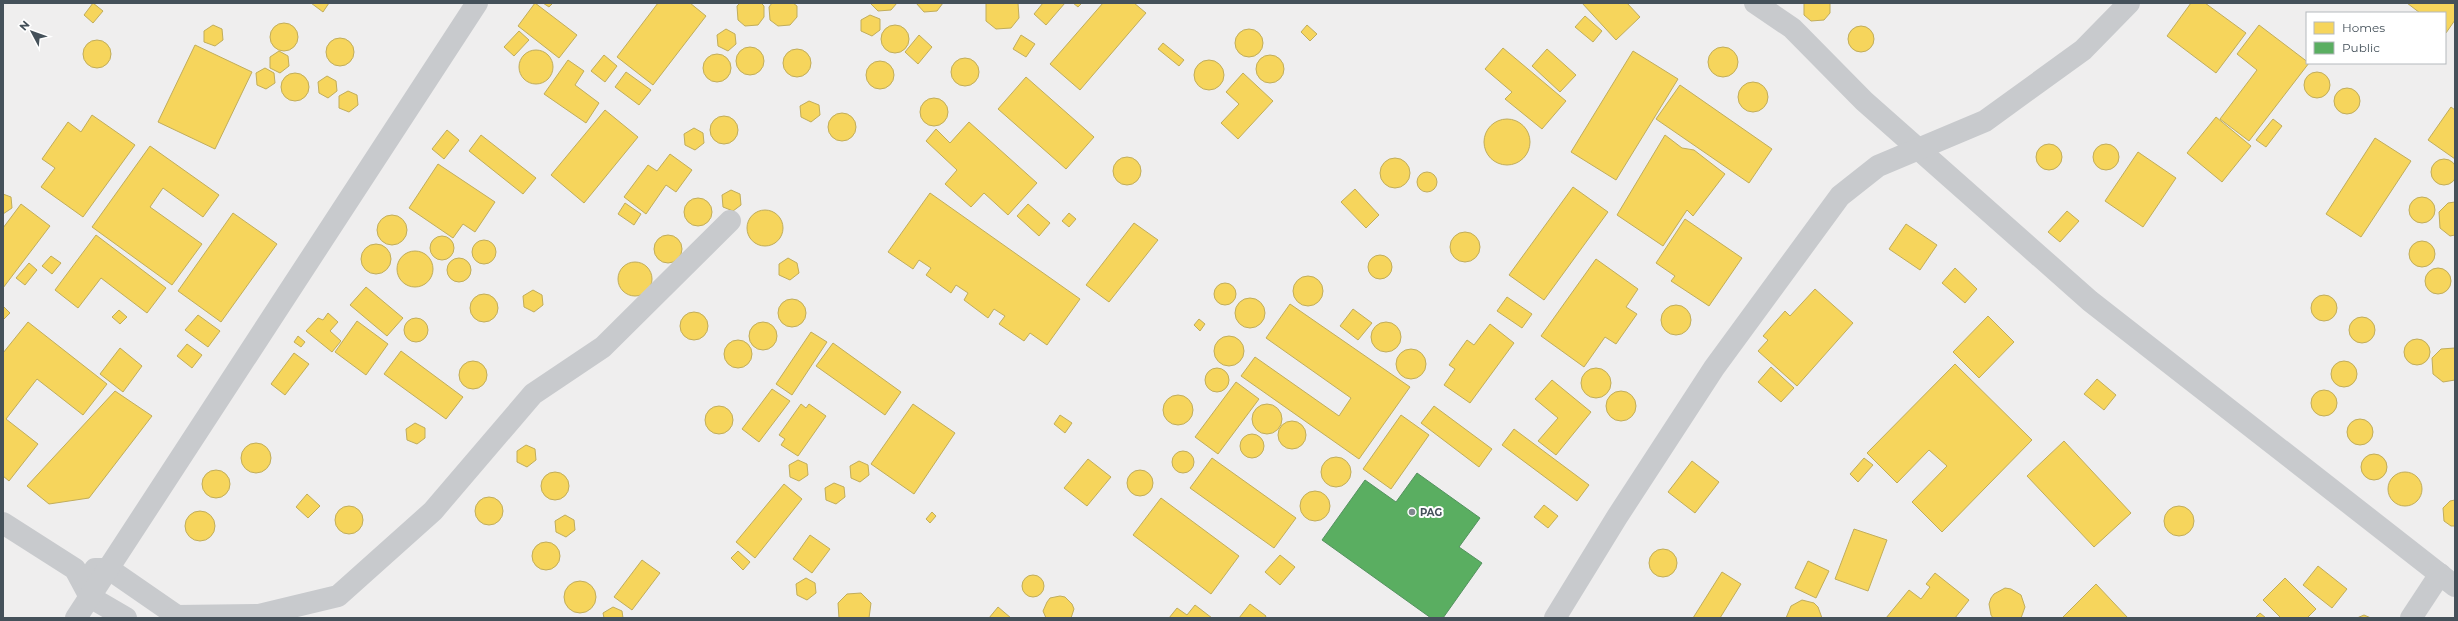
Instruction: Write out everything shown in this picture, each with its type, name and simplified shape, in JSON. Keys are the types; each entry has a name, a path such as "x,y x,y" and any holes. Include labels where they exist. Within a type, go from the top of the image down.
{"street":[{"path":"76,618 477,3"},
{"path":"1755,3 1792,28 1864,101 1918,147 2090,301 2448,580 2411,618"},
{"path":"1554,618 1714,368 1840,196 1878,166 1918,147 1985,121 2083,50 2129,3"},
{"path":"75,569 109,569 178,617 259,615 338,596 433,511 533,394 603,347 730,221"},
{"path":"3,523 75,569 90,597 126,618"}],"building: Homes":[{"path":"93,3 103,11 93,23 84,15"},
{"path":"311,3 329,3 323,12"},
{"path":"535,3 577,35 559,58 518,26"},
{"path":"543,3 553,3 549,7"},
{"path":"658,3 690,3 706,16 653,85 617,57"},
{"path":"740,3 761,3 764,6 764,17 758,25 745,26 738,20 737,6"},
{"path":"772,3 793,3 797,6 797,17 790,25 778,26 770,20 769,7"},
{"path":"870,3 897,3 891,10 878,11"},
{"path":"916,3 943,3 937,11 924,12"},
{"path":"986,3 1018,3 1019,18 1011,28 996,29 986,21"},
{"path":"1043,3 1065,3 1046,25 1034,14"},
{"path":"1073,3 1082,3 1078,7"},
{"path":"1103,3 1134,3 1146,13 1080,90 1050,64"},
{"path":"1582,3 1627,3 1640,17 1616,40"},
{"path":"1804,3 1830,3 1830,13 1824,20 1811,21 1804,15"},
{"path":"2191,3 2205,3 2246,33 2216,73 2167,36"},
{"path":"2407,3 2455,3 2455,20 2446,33 2446,12 2419,12"},
{"path":"870,15 880,19 880,30 872,36 861,31 861,20"},
{"path":"1585,16 1602,31 1593,42 1575,27"},
{"path":"284,23 294,27 298,37 294,47 284,51 274,47 270,37 274,27"},
{"path":"213,25 222,29 223,40 215,46 204,42 204,31"},
{"path":"895,25 905,29 909,39 905,49 895,53 885,49 881,39 885,29"},
{"path":"1307,25 1317,34 1310,41 1301,32"},
{"path":"2259,25 2306,61 2306,64 2308,64 2249,141 2220,119 2257,70 2237,54"},
{"path":"1861,26 1870,30 1874,39 1870,48 1861,52 1852,48 1848,39 1852,30"},
{"path":"726,29 735,34 736,44 728,51 718,46 717,35"},
{"path":"1249,29 1259,33 1263,43 1259,53 1249,57 1239,53 1235,43 1239,33"},
{"path":"519,31 529,40 514,56 504,47"},
{"path":"919,35 932,47 918,64 905,52"},
{"path":"1021,35 1035,44 1026,57 1013,49"},
{"path":"340,38 350,42 354,52 350,62 340,66 330,62 326,52 330,42"},
{"path":"97,40 107,44 111,54 107,64 97,68 87,64 83,54 87,44"},
{"path":"1163,43 1184,60 1179,66 1158,49"},
{"path":"195,45 252,72 215,149 158,122"},
{"path":"750,47 760,51 764,61 760,71 750,75 740,71 736,61 740,51"},
{"path":"1723,47 1729,48 1737,56 1737,68 1729,76 1723,77 1717,76 1709,68 1708,62 1709,56 1717,48"},
{"path":"1503,48 1566,101 1542,129 1505,99 1512,92 1485,69"},
{"path":"797,49 807,53 811,63 807,73 797,77 787,73 783,63 787,53"},
{"path":"1547,49 1576,75 1560,92 1532,66"},
{"path":"536,50 548,55 553,67 548,79 536,84 524,79 519,67 524,55"},
{"path":"279,51 288,56 289,66 280,73 270,68 270,57"},
{"path":"1633,51 1678,79 1616,180 1571,152"},
{"path":"717,54 727,58 731,68 727,78 717,82 707,78 703,68 707,58"},
{"path":"604,55 617,66 605,82 591,71"},
{"path":"1270,55 1280,59 1284,69 1280,79 1270,83 1260,79 1256,69 1260,59"},
{"path":"965,58 975,62 979,72 975,82 965,86 955,82 951,72 955,62"},
{"path":"568,60 584,71 575,85 599,103 586,123 544,94"},
{"path":"1209,60 1220,64 1224,75 1220,86 1209,90 1198,86 1194,75 1198,64"},
{"path":"880,61 890,65 894,75 890,85 880,89 870,85 866,75 870,65"},
{"path":"265,68 274,73 275,83 266,89 257,85 256,73"},
{"path":"626,72 651,90 639,105 615,87"},
{"path":"2317,72 2326,76 2330,85 2326,94 2317,98 2308,94 2304,85 2308,76"},
{"path":"295,73 305,77 309,87 305,97 295,101 285,97 281,87 285,77"},
{"path":"1243,73 1273,101 1238,139 1221,123 1239,104 1226,92"},
{"path":"327,76 336,81 337,91 328,98 319,93 318,82"},
{"path":"1026,77 1094,137 1066,169 998,109"},
{"path":"1753,82 1759,83 1767,91 1767,103 1759,111 1753,112 1747,111 1739,103 1738,97 1739,91 1747,83"},
{"path":"1680,85 1772,149 1749,183 1656,119"},
{"path":"2347,88 2356,92 2360,101 2356,110 2347,114 2338,110 2334,101 2338,92"},
{"path":"348,91 357,95 358,105 349,112 339,108 339,96"},
{"path":"934,98 944,102 948,112 944,122 934,126 924,122 920,112 924,102"},
{"path":"809,101 819,105 820,115 811,122 801,117 800,106"},
{"path":"2451,107 2455,110 2455,159 2428,140"},
{"path":"605,110 638,137 584,203 551,175"},
{"path":"842,113 852,117 856,127 852,137 842,141 832,137 828,127 832,117"},
{"path":"92,115 135,145 83,217 41,187 55,168 42,159 68,122 81,132"},
{"path":"724,116 734,120 738,130 734,140 724,144 714,140 710,130 714,120"},
{"path":"2216,117 2251,146 2222,182 2187,153"},
{"path":"1512,119 1524,125 1529,133 1529,151 1524,159 1516,164 1502,165 1490,159 1485,151 1484,137 1490,125 1498,120"},
{"path":"2273,119 2282,126 2266,147 2256,140"},
{"path":"969,122 1037,183 1008,215 984,193 971,207 945,184 957,170 926,141 936,129 950,143"},
{"path":"694,128 703,133 704,143 695,150 685,145 684,134"},
{"path":"447,130 459,140 444,159 432,149"},
{"path":"481,135 536,178 523,194 469,151"},
{"path":"1665,135 1682,148 1694,150 1725,174 1693,216 1687,210 1663,246 1617,215"},
{"path":"2375,138 2411,161 2361,237 2326,214"},
{"path":"2049,144 2058,148 2062,157 2058,166 2049,170 2040,166 2036,157 2040,148"},
{"path":"2106,144 2115,148 2119,157 2115,166 2106,170 2097,166 2093,157 2097,148"},
{"path":"150,146 219,195 203,217 163,188 150,207 202,244 172,285 92,227"},
{"path":"2138,152 2176,178 2143,227 2105,201"},
{"path":"670,154 692,170 676,192 666,185 646,214 624,197 648,165 657,171"},
{"path":"1127,157 1137,161 1141,171 1137,181 1127,185 1117,181 1113,171 1117,161"},
{"path":"1395,158 1401,159 1409,167 1409,179 1401,187 1395,188 1389,187 1381,179 1380,173 1381,167 1389,159"},
{"path":"2444,159 2453,163 2457,172 2453,181 2444,185 2435,181 2431,172 2435,163"},
{"path":"438,164 495,202 475,232 463,224 453,238 409,208"},
{"path":"1427,172 1434,175 1437,182 1434,189 1427,192 1420,189 1417,182 1420,175"},
{"path":"1573,187 1608,212 1544,300 1509,275"},
{"path":"1355,189 1379,215 1366,228 1341,202"},
{"path":"731,190 740,194 741,205 733,211 723,207 722,195"},
{"path":"930,193 1080,299 1047,345 1030,333 1024,341 999,324 1005,316 994,309 988,318 964,300 968,293 956,285 951,293 926,275 931,268 919,260 913,269 888,252"},
{"path":"3,194 11,197 12,208 3,214"},
{"path":"2422,197 2432,200 2435,210 2432,220 2422,223 2412,220 2409,210 2412,200"},
{"path":"698,198 708,202 712,212 708,222 698,226 688,222 684,212 688,202"},
{"path":"2455,202 2455,235 2450,236 2440,228 2439,212 2448,203"},
{"path":"625,203 641,214 634,225 618,214"},
{"path":"21,204 50,226 3,288 3,228"},
{"path":"1028,204 1050,223 1039,236 1017,216"},
{"path":"765,210 778,215 783,228 778,241 765,246 752,241 747,228 752,215"},
{"path":"2067,211 2079,221 2060,242 2048,232"},
{"path":"233,213 277,244 221,322 178,291"},
{"path":"1069,213 1076,219 1069,227 1062,221"},
{"path":"392,215 398,216 406,224 406,236 398,244 392,245 386,244 378,236 377,230 378,224 386,216"},
{"path":"1685,219 1742,258 1709,306 1671,281 1675,276 1656,263"},
{"path":"1134,223 1158,240 1109,302 1086,285"},
{"path":"1906,224 1937,245 1920,270 1889,249"},
{"path":"1465,232 1471,233 1479,241 1479,253 1471,261 1465,262 1459,261 1451,253 1450,247 1451,241 1459,233"},
{"path":"96,235 166,288 147,313 101,278 78,308 55,290"},
{"path":"668,235 678,239 682,249 678,259 668,263 658,259 654,249 658,239"},
{"path":"442,236 450,240 454,248 450,256 442,260 434,256 430,248 434,240"},
{"path":"484,240 492,244 496,252 492,260 484,264 476,260 472,252 476,244"},
{"path":"2422,241 2431,245 2435,254 2431,263 2422,267 2413,263 2409,254 2413,245"},
{"path":"376,244 382,245 390,253 390,265 382,273 376,274 370,273 362,265 361,259 362,253 370,245"},
{"path":"419,251 428,256 432,262 432,276 428,282 419,287 411,287 402,282 398,276 397,265 402,256 408,252"},
{"path":"1380,255 1388,259 1392,267 1388,275 1380,279 1372,275 1368,267 1372,259"},
{"path":"51,256 61,263 52,274 42,266"},
{"path":"459,258 467,262 471,270 467,278 459,282 451,278 447,270 451,262"},
{"path":"788,258 797,263 799,273 790,280 779,275 779,264"},
{"path":"1596,259 1638,289 1626,307 1637,314 1616,344 1605,337 1584,367 1541,336"},
{"path":"632,262 638,262 642,263 649,269 652,279 651,286 645,293 638,296 632,296 628,295 621,289 618,282 618,276 619,272 625,265"},
{"path":"29,263 37,270 25,285 16,278"},
{"path":"1955,268 1977,289 1965,303 1942,283"},
{"path":"2438,268 2447,272 2451,281 2447,290 2438,294 2429,290 2425,281 2429,272"},
{"path":"1308,276 1314,277 1322,285 1322,297 1314,305 1308,306 1302,305 1294,297 1293,291 1294,285 1302,277"},
{"path":"1225,283 1233,286 1236,294 1233,302 1225,305 1217,302 1214,294 1217,286"},
{"path":"366,287 403,318 387,336 350,305"},
{"path":"1815,289 1853,323 1797,386 1758,351 1768,340 1763,336 1785,311 1790,316"},
{"path":"533,290 542,295 543,305 534,312 524,307 523,296"},
{"path":"484,294 494,298 498,308 494,318 484,322 474,318 470,308 474,298"},
{"path":"2324,295 2333,299 2337,308 2333,317 2324,321 2315,317 2311,308 2315,299"},
{"path":"1507,297 1532,314 1522,328 1497,311"},
{"path":"1250,298 1261,302 1265,313 1261,324 1250,328 1239,324 1235,313 1239,302"},
{"path":"792,299 802,303 806,313 802,323 792,327 782,323 778,313 782,303"},
{"path":"1290,304 1410,387 1359,459 1241,376 1255,357 1339,416 1351,398 1266,338"},
{"path":"1676,305 1682,306 1690,314 1690,326 1682,334 1676,335 1670,334 1662,326 1661,320 1662,314 1670,306"},
{"path":"3,306 10,313 3,320"},
{"path":"1353,309 1372,323 1358,340 1340,326"},
{"path":"119,310 127,317 120,324 112,317"},
{"path":"694,312 704,316 708,326 704,336 694,340 684,336 680,326 684,316"},
{"path":"328,313 338,322 330,331 341,341 332,352 306,331 318,318 323,320"},
{"path":"198,315 220,331 208,347 185,330"},
{"path":"1988,316 2014,342 1979,378 1953,352"},
{"path":"2362,317 2372,320 2375,330 2372,340 2362,343 2352,340 2349,330 2352,320"},
{"path":"416,318 424,322 428,330 424,338 416,342 408,338 404,330 408,322"},
{"path":"1199,319 1205,324 1200,331 1194,325"},
{"path":"357,321 388,344 366,375 335,352"},
{"path":"28,322 107,384 83,415 37,379 6,419 38,444 9,481 3,476 3,353"},
{"path":"763,322 773,326 777,336 773,346 763,350 753,346 749,336 753,326"},
{"path":"1386,322 1392,323 1400,331 1400,343 1392,351 1386,352 1380,351 1372,343 1371,337 1372,331 1380,323"},
{"path":"1490,324 1514,343 1470,403 1444,385 1455,369 1449,365 1467,340 1474,345"},
{"path":"811,332 827,342 792,395 776,384"},
{"path":"298,336 305,342 301,347 294,342"},
{"path":"1229,336 1235,337 1243,345 1243,357 1235,365 1229,366 1223,365 1215,357 1214,351 1215,345 1223,337"},
{"path":"2417,339 2426,343 2430,352 2426,361 2417,365 2408,361 2404,352 2408,343"},
{"path":"738,340 748,344 752,354 748,364 738,368 728,364 724,354 728,344"},
{"path":"833,343 901,392 885,415 816,366"},
{"path":"187,344 202,355 192,368 177,356"},
{"path":"120,348 142,366 123,392 100,374"},
{"path":"2455,348 2455,380 2443,382 2433,374 2432,358 2441,349"},
{"path":"1411,349 1417,350 1425,358 1425,370 1417,378 1411,379 1405,378 1397,370 1396,364 1397,358 1405,350"},
{"path":"401,351 463,397 446,419 384,374"},
{"path":"294,353 309,364 285,395 271,384"},
{"path":"473,361 483,365 487,375 483,385 473,389 463,385 459,375 463,365"},
{"path":"2344,361 2354,364 2357,374 2354,384 2344,387 2334,384 2331,374 2334,364"},
{"path":"1955,364 2032,440 1942,532 1912,502 1947,466 1929,450 1897,483 1867,453"},
{"path":"1771,367 1794,388 1781,402 1758,382"},
{"path":"1217,368 1226,371 1229,380 1226,389 1217,392 1208,389 1205,380 1208,371"},
{"path":"1596,368 1602,369 1610,377 1610,389 1602,397 1596,398 1590,397 1582,389 1581,383 1582,377 1590,369"},
{"path":"2097,379 2116,395 2104,410 2084,394"},
{"path":"1552,380 1591,412 1556,455 1538,441 1558,418 1535,399"},
{"path":"1236,382 1259,399 1218,454 1195,437"},
{"path":"772,389 790,401 759,442 742,429"},
{"path":"2324,390 2333,394 2337,403 2333,412 2324,416 2315,412 2311,403 2315,394"},
{"path":"115,391 152,416 89,498 49,504 27,486"},
{"path":"1621,391 1627,392 1635,400 1635,412 1627,420 1621,421 1615,420 1607,412 1606,406 1607,400 1615,392"},
{"path":"1178,395 1184,396 1192,404 1192,416 1184,424 1178,425 1172,424 1164,416 1163,410 1164,404 1172,396"},
{"path":"801,404 806,408 809,404 826,416 798,456 781,445 785,439 779,435"},
{"path":"913,404 955,433 914,494 871,464"},
{"path":"1267,404 1273,405 1281,413 1281,425 1273,433 1267,434 1261,433 1253,425 1252,419 1253,413 1261,405"},
{"path":"719,406 729,410 733,420 729,430 719,434 709,430 705,420 709,410"},
{"path":"1434,406 1492,449 1479,467 1421,423"},
{"path":"1060,415 1072,423 1065,433 1054,424"},
{"path":"1401,415 1429,435 1391,489 1363,469"},
{"path":"2360,419 2369,423 2373,432 2369,441 2360,445 2351,441 2347,432 2351,423"},
{"path":"1292,421 1302,425 1306,435 1302,445 1292,449 1282,445 1278,435 1282,425"},
{"path":"415,423 425,428 425,438 417,444 407,440 406,429"},
{"path":"1514,429 1589,485 1577,501 1502,445"},
{"path":"1252,434 1260,438 1264,446 1260,454 1252,458 1244,454 1240,446 1244,438"},
{"path":"2064,441 2131,513 2094,547 2027,476"},
{"path":"256,443 262,444 270,452 270,464 262,472 256,473 250,472 242,464 241,458 242,452 250,444"},
{"path":"526,445 535,449 536,460 527,467 517,462 517,451"},
{"path":"1183,451 1191,454 1194,462 1191,470 1183,473 1175,470 1172,462 1175,454"},
{"path":"2374,454 2383,458 2387,467 2383,476 2374,480 2365,476 2361,467 2365,458"},
{"path":"1336,457 1342,458 1350,466 1350,478 1342,486 1336,487 1330,486 1322,478 1321,472 1322,466 1330,458"},
{"path":"1212,458 1296,518 1274,548 1190,488"},
{"path":"1864,458 1873,465 1858,482 1850,474"},
{"path":"1088,459 1111,477 1087,506 1064,488"},
{"path":"798,460 807,464 808,475 799,481 790,477 789,465"},
{"path":"859,461 868,465 869,475 860,482 851,478 850,466"},
{"path":"1692,461 1719,482 1695,513 1668,492"},
{"path":"216,470 226,474 230,484 226,494 216,498 206,494 202,484 206,474"},
{"path":"1140,470 1149,474 1153,483 1149,492 1140,496 1131,492 1127,483 1131,474"},
{"path":"555,472 565,476 569,486 565,496 555,500 545,496 541,486 545,476"},
{"path":"2402,472 2408,472 2412,473 2419,479 2422,489 2421,496 2415,503 2408,506 2402,506 2398,505 2391,499 2388,492 2388,486 2389,482 2395,475"},
{"path":"834,483 844,487 845,497 836,504 826,500 825,488"},
{"path":"784,484 802,499 755,558 736,542"},
{"path":"1315,491 1321,492 1329,500 1329,512 1321,520 1315,521 1309,520 1301,512 1300,506 1301,500 1309,492"},
{"path":"307,494 320,506 308,518 296,507"},
{"path":"489,497 499,501 503,511 499,521 489,525 479,521 475,511 479,501"},
{"path":"1161,498 1239,556 1211,594 1133,535"},
{"path":"2455,500 2455,526 2451,526 2444,521 2443,508 2450,501"},
{"path":"1544,505 1558,516 1548,528 1534,517"},
{"path":"349,506 359,510 363,520 359,530 349,534 339,530 335,520 339,510"},
{"path":"2179,506 2190,510 2194,521 2190,532 2179,536 2168,532 2164,521 2168,510"},
{"path":"200,511 206,512 214,520 214,532 206,540 200,541 194,540 186,532 185,526 186,520 194,512"},
{"path":"932,512 936,516 930,523 926,519"},
{"path":"565,515 574,520 575,530 566,537 556,532 555,521"},
{"path":"1854,529 1887,540 1868,591 1835,579"},
{"path":"810,535 830,549 812,573 793,559"},
{"path":"546,542 556,546 560,556 556,566 546,570 536,566 532,556 536,546"},
{"path":"1663,549 1673,553 1677,563 1673,573 1663,577 1653,573 1649,563 1653,553"},
{"path":"738,551 750,562 743,570 731,558"},
{"path":"1280,555 1295,567 1280,585 1265,572"},
{"path":"642,560 660,573 632,610 614,597"},
{"path":"1808,561 1829,571 1816,598 1795,588"},
{"path":"2318,566 2347,589 2332,608 2303,585"},
{"path":"1722,572 1741,584 1720,618 1693,618"},
{"path":"1935,573 1969,600 1955,618 1886,618 1909,590 1921,599 1930,587 1926,584"},
{"path":"1033,575 1041,578 1044,586 1041,594 1033,597 1025,594 1022,586 1025,578"},
{"path":"806,578 815,583 816,593 807,600 797,595 796,584"},
{"path":"2285,578 2316,609 2307,618 2281,618 2263,600"},
{"path":"577,581 583,581 593,588 596,597 595,603 589,610 583,613 577,613 567,606 564,600 564,594 571,584"},
{"path":"2096,584 2128,618 2062,618"},
{"path":"2005,588 2011,589 2021,595 2025,607 2021,618 1993,618 1991,615 1989,604 1991,598 1994,594"},
{"path":"861,593 871,603 869,618 839,618 838,603 847,594"},
{"path":"1060,596 1065,597 1072,604 1074,609 1071,618 1046,618 1043,611 1047,602 1050,598"},
{"path":"1802,600 1814,603 1818,607 1822,618 1786,618 1791,606"},
{"path":"1250,604 1266,616 1265,618 1239,618"},
{"path":"1195,605 1212,618 1169,618 1177,608 1187,615"},
{"path":"613,607 622,611 623,618 604,618 603,613"},
{"path":"998,607 1011,618 989,618"},
{"path":"2260,613 2266,618 2255,618"},
{"path":"2364,615 2371,618 2357,618"}],"building: Public":[{"path":"1417,473 1480,518 1459,547 1482,563 1443,618 1431,618 1322,540 1365,480 1396,502"}],"place":[{"name":"PAG","path":"1412,512"}]}
